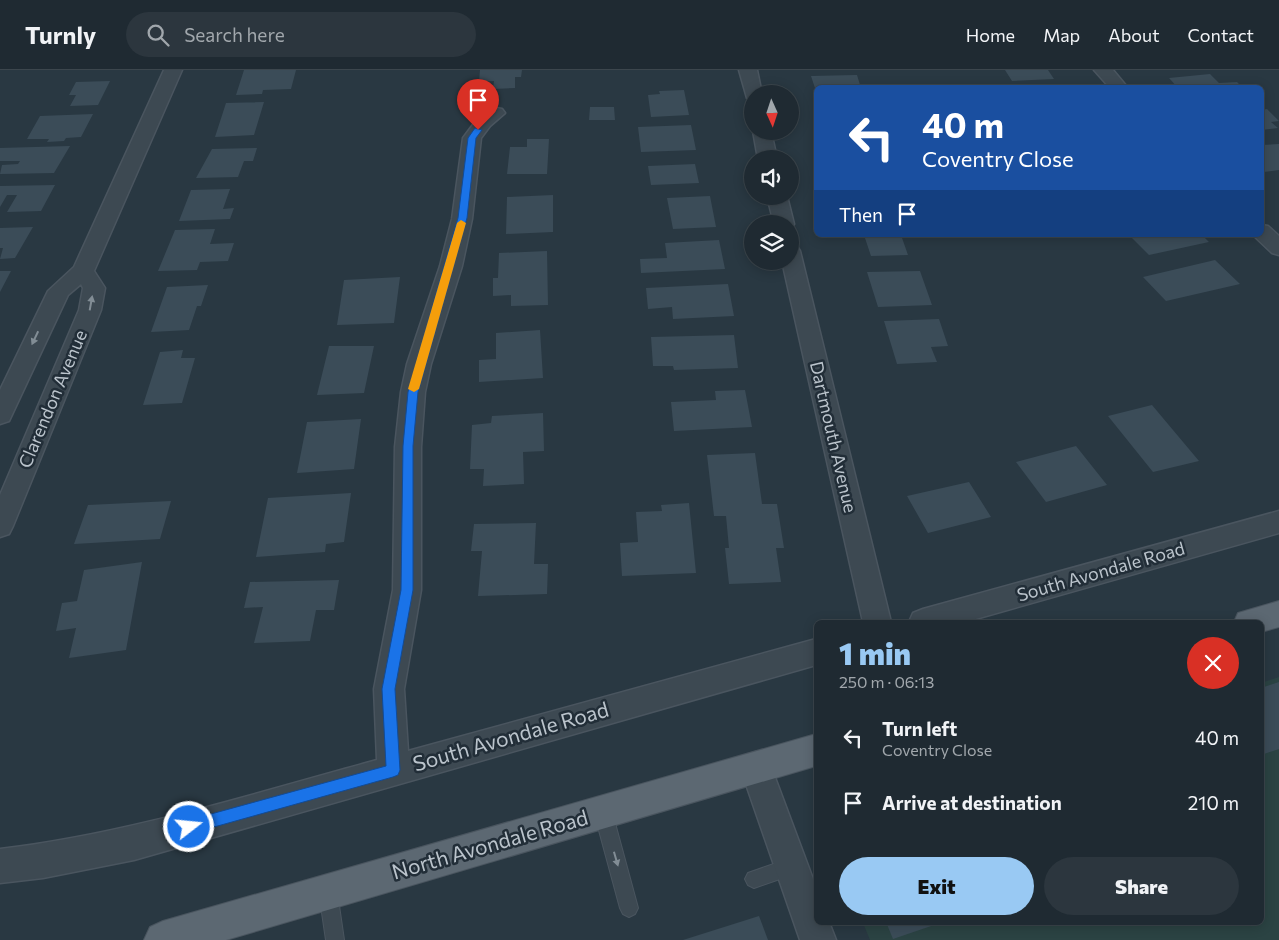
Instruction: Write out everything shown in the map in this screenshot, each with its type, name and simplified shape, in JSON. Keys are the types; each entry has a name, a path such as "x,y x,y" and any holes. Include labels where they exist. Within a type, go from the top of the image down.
{"main road":[{"path":"1256,620 1279,614"},
{"name":"North Avondale Road","path":"163,940 814,751"}],"street":[{"path":"0,416 60,291 83,271 173,70"},
{"path":"748,70 751,85"},
{"path":"1104,70 1117,85"},
{"path":"393,770 389,689 407,590 408,446 413,392 462,218 472,138 484,122 496,113"},
{"path":"1264,234 1279,248"},
{"name":"Dartmouth Avenue","path":"794,270 876,620"},
{"name":"Clarendon Avenue","path":"0,526 90,310 94,288 83,271"},
{"name":"South Avondale Road","path":"930,620 1279,522"},
{"name":"South Avondale Road","path":"0,866 43,861 134,843 814,653"},
{"path":"756,768 818,940"}],"lane":[{"path":"603,812 630,908"},
{"path":"754,879 792,867"},
{"path":"328,892 335,940"}],"green space":[{"path":"1279,677 1279,940 870,940 864,925 1264,925 1264,682"}],"building":[{"path":"244,70 296,70 291,89 263,90 262,94 236,95"},
{"path":"480,70 522,70 521,77 515,77 515,88 493,89 494,81 479,82"},
{"path":"1005,70 1048,70 1054,79 1012,81"},
{"path":"1210,74 1219,83 1237,82 1240,85 1175,85 1169,78"},
{"path":"857,75 860,85 814,85 811,76"},
{"path":"110,81 98,105 70,106 76,95 69,95 76,82"},
{"path":"684,90 689,115 651,117 648,95 660,94 659,91"},
{"path":"264,102 254,135 215,137 226,103"},
{"path":"590,107 614,107 615,120 589,120"},
{"path":"1267,109 1279,121 1271,122 1278,128 1264,130 1264,110"},
{"path":"93,114 81,137 47,142 49,139 27,139 40,116"},
{"path":"691,125 696,150 641,152 638,127"},
{"path":"527,139 549,139 547,174 507,174 510,147 527,147"},
{"path":"1279,144 1279,170 1264,172 1264,145"},
{"path":"70,146 54,173 0,174 2,165 18,164 20,161 0,161 0,148"},
{"path":"257,148 253,161 244,161 238,177 196,178 212,149"},
{"path":"695,164 699,183 651,185 648,166"},
{"path":"55,185 41,211 7,212 17,195 7,195 0,207 0,186"},
{"path":"230,189 223,209 234,208 230,219 179,221 191,190"},
{"path":"553,195 553,232 506,234 507,197"},
{"path":"710,196 716,227 673,229 667,198"},
{"path":"33,227 15,258 0,259 3,248 0,248 0,228"},
{"path":"215,229 210,244 234,243 228,261 200,262 197,270 158,271 175,230"},
{"path":"865,237 902,237 908,255 871,256"},
{"path":"1131,237 1204,237 1209,242 1149,255"},
{"path":"719,240 725,269 641,273 640,259 667,258 665,243"},
{"path":"547,251 548,305 511,306 511,295 493,296 493,278 498,278 499,253"},
{"path":"1215,260 1240,284 1166,301 1143,277"},
{"path":"0,271 11,271 0,292"},
{"path":"920,271 932,305 878,307 867,272"},
{"path":"400,277 394,323 337,325 344,280"},
{"path":"728,284 734,316 673,319 672,307 648,309 646,288"},
{"path":"208,285 201,306 197,306 189,330 151,332 167,287"},
{"path":"939,319 948,346 931,347 937,362 897,364 884,321"},
{"path":"540,330 543,378 479,382 479,360 496,359 496,333"},
{"path":"734,335 738,368 674,370 673,366 653,366 651,337"},
{"path":"329,346 374,346 364,393 317,395"},
{"path":"183,350 181,358 195,358 182,403 143,405 160,352"},
{"path":"745,390 752,427 674,431 671,402 716,400 715,391"},
{"path":"1152,405 1199,461 1153,472 1108,416"},
{"path":"543,413 544,451 523,452 524,484 483,486 484,469 470,469 472,425 491,423 492,416"},
{"path":"361,419 354,469 297,473 307,422"},
{"path":"1076,446 1107,485 1046,502 1016,462"},
{"path":"755,453 762,504 777,504 784,548 776,548 781,582 729,584 725,548 729,548 726,516 714,516 707,455"},
{"path":"969,482 991,517 928,533 907,496"},
{"path":"351,493 344,542 326,544 325,552 256,557 268,498"},
{"path":"171,501 160,539 74,544 88,505"},
{"path":"689,503 696,573 622,576 620,543 638,542 636,512 662,511 661,505"},
{"path":"536,523 534,564 548,564 547,594 478,596 482,551 471,551 474,524"},
{"path":"142,562 126,650 69,658 76,628 56,631 62,603 77,601 84,570"},
{"path":"339,580 334,610 316,610 310,641 254,643 263,607 244,608 250,582"},
{"path":"1279,682 1279,749 1264,754 1264,687"},
{"path":"759,916 768,940 683,940"},
{"path":"887,925 934,925 893,939"}],"slow traffic":[{"path":"414,389 419,364 451,266 461,223"}],"route":[{"path":"189,827 393,770 389,689 407,590 408,446 413,392 419,364 451,266 462,218 472,138 478,130"}]}
